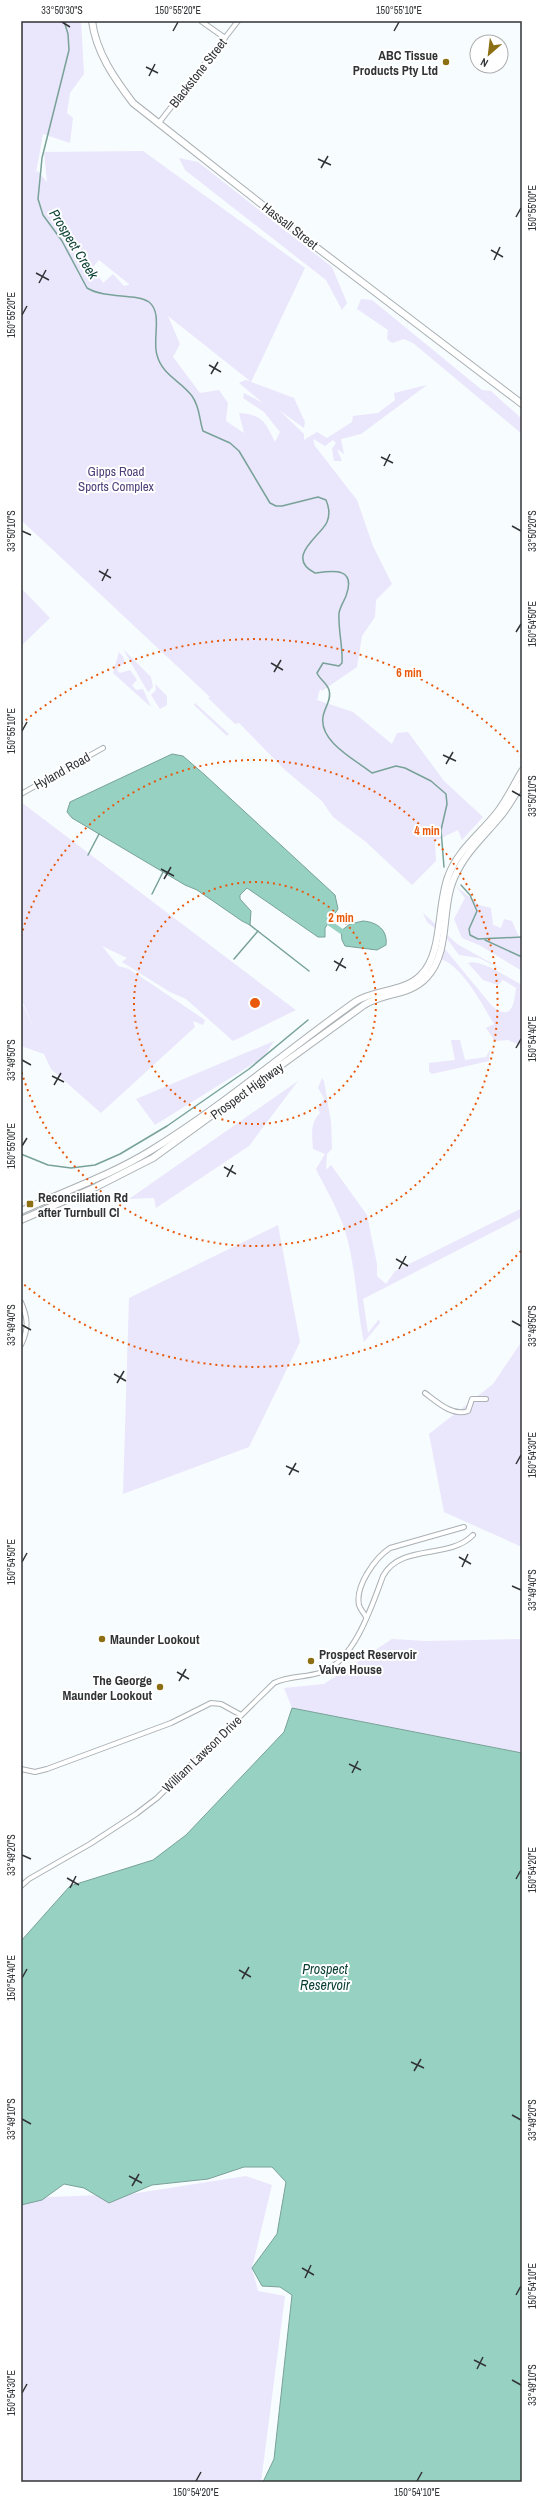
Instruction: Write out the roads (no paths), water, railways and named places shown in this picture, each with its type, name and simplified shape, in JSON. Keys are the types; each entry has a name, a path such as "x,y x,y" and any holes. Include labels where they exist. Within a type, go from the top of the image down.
{"main road":[{"name":"Hassall Street","path":"92,21 101,52 112,76 133,103 158,124 522,404"},
{"path":"466,851 497,812 522,771"},
{"path":"442,916 454,864 500,817 522,783"},
{"name":"Prospect Highway","path":"21,1211 108,1174 151,1150 209,1111 355,1002 369,994 399,988 413,981 424,972 431,960 437,929 442,916"},
{"name":"Prospect Highway","path":"21,1220 96,1187 153,1158 364,1005 375,999 400,994 418,985 428,976 436,963 443,934 442,916"}],"street":[{"path":"201,21 225,38"},
{"name":"Blackstone Street","path":"158,124 238,21"},
{"name":"Hyland Road","path":"21,794 103,748"},
{"path":"21,1302 27,1316 27,1332 21,1345"},
{"path":"425,1394 451,1410 463,1412 468,1410 472,1399 486,1399"},
{"path":"366,1616 359,1605 362,1585 368,1571 382,1554 390,1548 464,1527"},
{"name":"William Lawson Drive","path":"21,1886 29,1879 136,1814 157,1798 274,1683 292,1676 322,1672 338,1663 354,1644 388,1567 404,1557 465,1543 473,1535"},
{"path":"21,1769 35,1772 47,1770 171,1723 211,1703 221,1704 241,1715"}],"water":[{"path":"172,754 183,756 335,895 338,909 325,928 325,937 318,937 247,888 240,895 240,899 251,911 250,925 197,890 185,885 72,818 67,812 70,802"},
{"path":"363,921 377,925 383,931 386,945 377,950 345,946 342,940 341,931 350,924"},
{"name":"Prospect Reservoir","path":"292,1708 522,1753 522,2482 263,2482 274,2459 292,2295 280,2287 262,2286 252,2268 277,2234 286,2182 272,2167 244,2167 208,2179 152,2185 109,2203 84,2188 64,2184 42,2200 21,2205 21,1941 70,1886 153,1860 186,1835 284,1732"}],"waterway":[{"name":"Prospect Creek","path":"64,21 68,34 69,50 42,158 38,199 43,215 62,241 87,288 102,294 143,299 149,302 153,307 156,320 156,349 159,362 167,373 183,386 195,400 203,431 230,443 239,451 270,503 276,506 282,506 318,497 326,500 329,517 323,528 307,547 303,560 306,567 315,573 335,571 341,572 348,579 348,586 346,596 339,613 342,663 339,666 323,663 317,673 325,683 330,694 323,717 323,726 327,734 340,750 372,773 396,766 405,768 431,781 446,794 447,804 441,830 444,867"},
{"path":"88,855 99,834"},
{"path":"152,894 163,872"},
{"name":"Prospect Creek","path":"461,885 470,895 477,911 469,929 470,935 478,939 522,937"},
{"path":"328,922 341,931"},
{"path":"250,925 309,971"},
{"path":"234,959 258,931"},
{"name":"Prospect Creek","path":"485,940 522,957"},
{"path":"21,1154 48,1165 71,1168 95,1165 120,1154 167,1126 249,1069 308,1020"}],"place":[{"name":"ABC Tissue Products Pty Ltd","path":"446,62"},
{"name":"Reconciliation Rd after Turnbull Cl","path":"30,1204"},
{"name":"Maunder Lookout","path":"102,1639"},
{"name":"Prospect Reservoir Valve House","path":"311,1661"},
{"name":"The George Maunder Lookout","path":"160,1687"}],"park label":[{"name":"Gipps Road Sports Complex","path":"116,478"}]}
